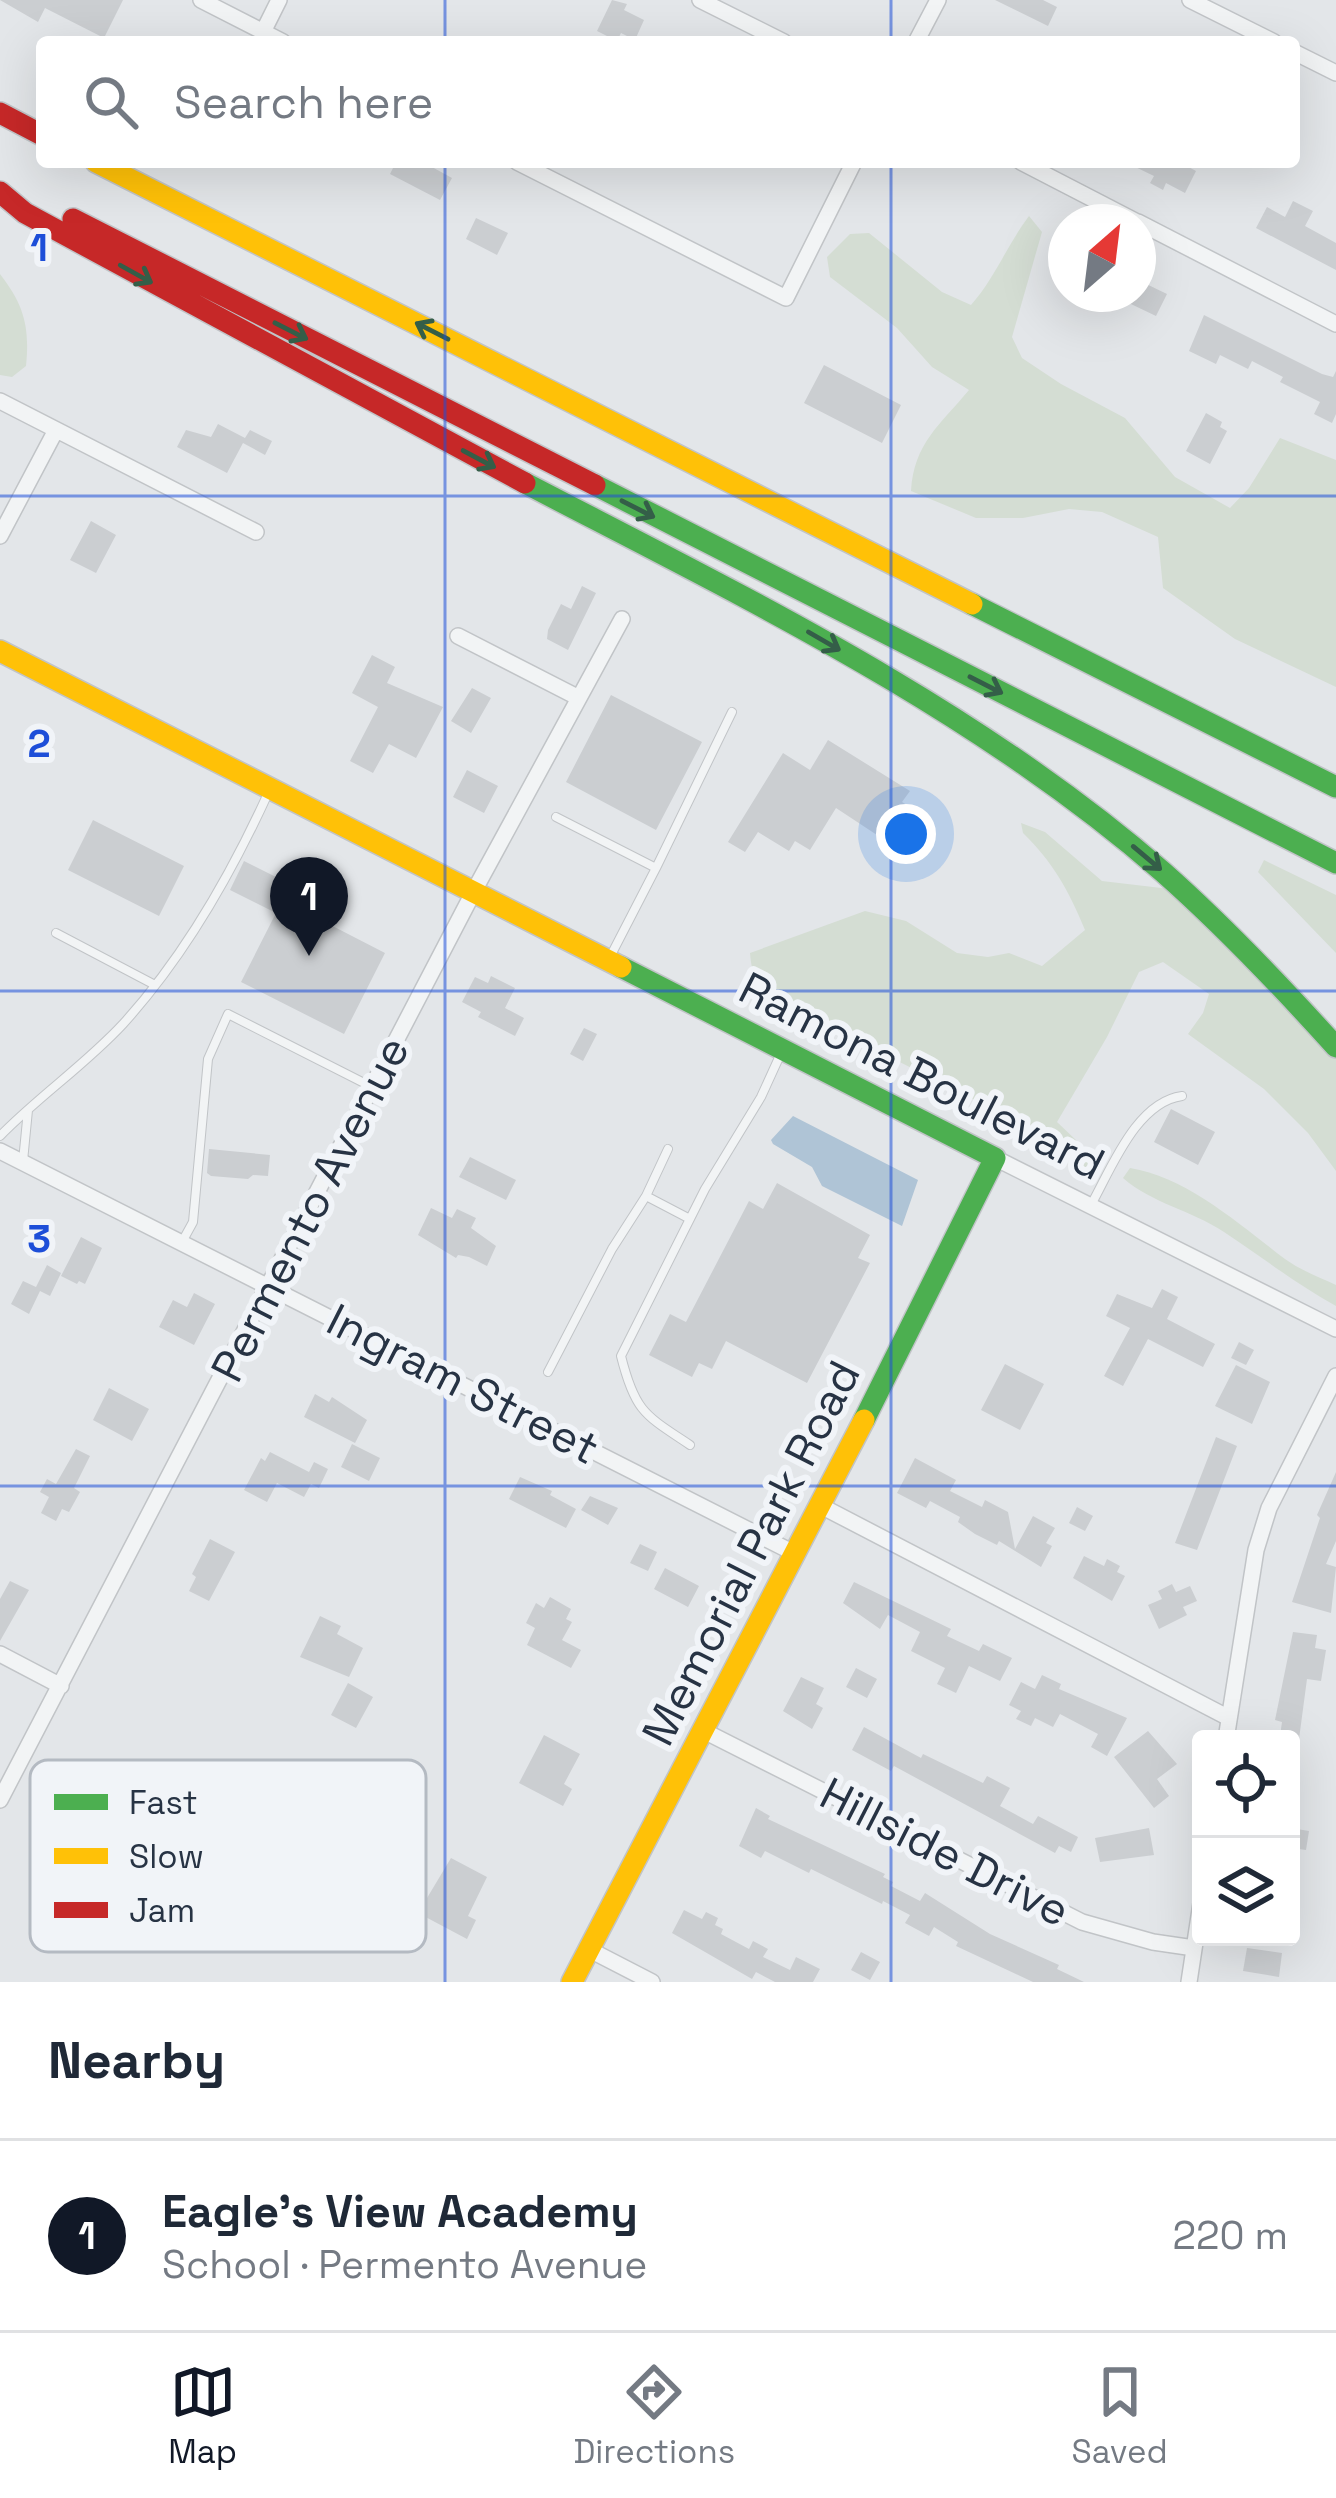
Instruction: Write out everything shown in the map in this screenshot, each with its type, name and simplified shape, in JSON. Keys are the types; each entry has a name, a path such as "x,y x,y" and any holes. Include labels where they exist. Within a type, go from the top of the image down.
{"main road":[{"path":"0,113 36,132"},
{"path":"108,168 1336,788"},
{"path":"0,182 1336,863"},
{"path":"0,192 25,213 279,354 767,608 871,668 1101,818 1211,911 1336,1047"},
{"name":"Ramona Boulevard","path":"0,651 995,1158"},
{"path":"1212,724 1336,767"},
{"name":"Memorial Park Road","path":"572,1982 821,1506 995,1158"}],"street":[{"path":"201,0 271,36"},
{"path":"263,32 279,0"},
{"path":"700,0 772,36"},
{"path":"919,36 938,0"},
{"path":"1190,0 1262,36"},
{"path":"1300,55 1336,73"},
{"path":"529,168 786,298 851,168"},
{"path":"1033,168 1103,204"},
{"path":"1156,231 1336,324"},
{"path":"0,401 256,532"},
{"path":"0,536 56,430"},
{"name":"Permento Avenue","path":"0,1800 474,891 622,619"},
{"path":"458,636 578,698"},
{"name":"Ingram Street","path":"0,1151 796,1554"},
{"name":"Ramona Boulevard","path":"995,1158 1336,1329"},
{"path":"1227,1730 1256,1550 1269,1508 1336,1376"},
{"path":"821,1506 1229,1718"},
{"path":"0,1654 61,1686"},
{"name":"Hillside Drive","path":"704,1731 1082,1922 1194,1948"},
{"path":"1189,1982 1194,1948"},
{"path":"590,1950 652,1982"}],"lane":[{"path":"608,960 732,712"},
{"path":"0,1136 122,1024 155,985 203,915 270,788"},
{"path":"556,818 656,868"},
{"path":"56,933 155,985"},
{"path":"182,1242 193,1222 208,1059 228,1014 373,1088"},
{"path":"690,1445 642,1412 628,1385 621,1356 783,1049"},
{"path":"1091,1204 1147,1114 1167,1098 1182,1096"},
{"path":"23,1163 28,1108"},
{"path":"548,1372 668,1149"},
{"path":"646,1196 690,1219"}],"shaded area":[{"path":"1029,216 1042,232 1012,337 1022,358 1125,418 1175,477 1230,508 1249,488 1280,438 1336,460 1336,687 1235,639 1163,588 1158,537 1102,512 1069,509 1023,518 976,518 911,491 923,447 969,390 932,367 897,328 830,277 827,257 850,234 869,233 942,292 971,305"},
{"path":"0,274 20,306 26,328 26,366 12,377 0,375"},
{"path":"1021,823 1045,832 1102,881 1170,889 1336,1057 1336,1171 1308,1133 1264,1089 1188,1034 1209,994 1163,962 1139,972 1057,1122 1098,1161 1086,1168 976,1100 796,1011 756,980 750,953 865,911 906,921 957,953 988,957 1009,953 1042,966 1085,930 1059,878 1023,833"},
{"path":"1264,860 1336,895 1336,953 1258,872"},
{"path":"1130,1168 1192,1192 1291,1263 1336,1285 1336,1306 1211,1224 1135,1187 1123,1178"}],"water":[{"path":"793,1116 918,1180 902,1226 822,1186 812,1167 773,1144 771,1140"}],"building":[{"path":"0,0 123,0 105,36 45,8 38,22"},
{"path":"612,0 627,4 624,10 644,20 637,36 607,36 597,31"},
{"path":"995,0 1043,0 1057,7 1048,26"},
{"path":"393,168 434,168 452,178 440,200 390,174"},
{"path":"1137,168 1196,171 1185,193 1166,183 1163,190 1150,183 1154,176"},
{"path":"1293,201 1313,211 1305,226 1336,243 1336,270 1256,228 1267,207 1285,217"},
{"path":"476,218 508,233 497,255 466,239"},
{"path":"1156,289 1167,294 1156,316 1148,312 1156,312"},
{"path":"1204,315 1322,374 1333,377 1336,371 1332,423 1314,414 1320,402 1252,361 1248,369 1220,355 1216,364 1189,351"},
{"path":"824,365 901,405 882,443 804,403"},
{"path":"1206,413 1227,431 1210,464 1186,451"},
{"path":"218,424 245,438 250,430 272,441 265,455 243,443 227,473 177,447 186,430 211,437"},
{"path":"91,521 116,535 96,573 70,560"},
{"path":"582,586 596,593 568,650 547,639 548,630 561,604 571,609"},
{"path":"372,655 395,667 387,683 443,707 416,758 389,744 373,773 350,761 378,707 352,693"},
{"path":"472,688 491,698 471,733 451,721"},
{"path":"611,695 702,742 656,830 566,782"},
{"path":"828,740 910,791 902,802 918,812 903,836 887,826 880,837 836,808 810,850 795,841 789,851 758,832 745,852 728,842 783,753 810,770"},
{"path":"467,770 498,786 484,813 453,797"},
{"path":"93,820 184,866 159,916 68,870"},
{"path":"244,861 290,884 282,900 385,953 344,1034 241,982 276,913 230,890"},
{"path":"491,976 515,988 505,1008 524,1018 515,1036 478,1017 481,1012 462,1002 475,977 488,983"},
{"path":"584,1028 597,1034 583,1061 570,1054"},
{"path":"1171,1109 1215,1132 1198,1165 1154,1142"},
{"path":"209,1149 270,1155 268,1176 211,1176 207,1173"},
{"path":"470,1157 516,1180 506,1200 459,1177"},
{"path":"777,1183 870,1235 858,1258 870,1263 807,1383 726,1341 712,1369 699,1363 692,1377 649,1355 670,1314 686,1322 749,1201 763,1209"},
{"path":"431,1208 452,1218 457,1209 476,1218 471,1228 496,1246 487,1266 469,1257 456,1258 418,1235"},
{"path":"81,1237 102,1248 85,1284 77,1284 61,1276"},
{"path":"47,1265 61,1273 50,1296 40,1291 29,1314 11,1304 23,1281 36,1287"},
{"path":"1162,1289 1178,1297 1167,1319 1215,1344 1203,1367 1148,1339 1123,1386 1104,1376 1130,1328 1106,1316 1117,1294 1152,1308"},
{"path":"194,1293 215,1304 194,1345 159,1327 173,1300 187,1307"},
{"path":"1239,1342 1254,1350 1246,1365 1231,1358"},
{"path":"1005,1364 1044,1384 1020,1430 981,1410"},
{"path":"1236,1365 1270,1382 1252,1424 1215,1406"},
{"path":"109,1388 149,1409 132,1441 93,1420"},
{"path":"315,1394 329,1402 332,1397 367,1420 355,1443 304,1417"},
{"path":"1216,1437 1237,1446 1197,1550 1175,1543"},
{"path":"352,1444 380,1458 369,1481 341,1467"},
{"path":"76,1449 90,1456 74,1488 80,1492 69,1512 62,1509 56,1521 41,1513 49,1497 40,1492 47,1479 56,1484"},
{"path":"270,1452 309,1472 314,1462 328,1469 319,1488 311,1484 304,1497 277,1483 267,1502 244,1490 261,1458 265,1461"},
{"path":"915,1458 956,1480 950,1491 982,1507 985,1500 1008,1512 1015,1549 1033,1516 1055,1528 1041,1567 999,1541 997,1545 975,1534 958,1522 960,1517 930,1501 926,1508 897,1493"},
{"path":"1336,1472 1336,1541 1326,1564 1336,1567 1331,1613 1292,1602 1320,1518 1317,1515"},
{"path":"520,1477 552,1491 550,1495 576,1509 566,1528 509,1499"},
{"path":"590,1496 618,1508 608,1525 581,1510"},
{"path":"1077,1507 1093,1516 1085,1531 1069,1523"},
{"path":"210,1539 235,1552 209,1601 189,1591"},
{"path":"640,1544 657,1552 648,1571 630,1563"},
{"path":"1084,1556 1104,1566 1107,1559 1120,1566 1117,1572 1125,1576 1112,1601 1073,1578"},
{"path":"665,1568 699,1586 688,1607 654,1589"},
{"path":"10,1581 29,1590 0,1641 0,1599"},
{"path":"854,1582 951,1629 947,1636 979,1651 983,1644 1012,1658 1000,1681 969,1666 956,1693 937,1684 945,1668 911,1651 920,1632 888,1615 880,1629 843,1603"},
{"path":"1172,1584 1176,1592 1190,1586 1197,1601 1183,1607 1187,1615 1159,1629 1148,1605 1162,1599 1158,1591"},
{"path":"550,1597 571,1609 566,1619 572,1622 562,1640 581,1650 571,1668 527,1645 535,1628 526,1623 536,1603 544,1608"},
{"path":"320,1616 341,1626 337,1634 363,1648 349,1677 300,1657"},
{"path":"1293,1632 1317,1635 1315,1648 1326,1650 1321,1681 1307,1679 1300,1732 1281,1730 1282,1722 1275,1720"},
{"path":"856,1668 877,1679 867,1698 846,1687"},
{"path":"1042,1675 1061,1684 1059,1689 1127,1718 1107,1756 1091,1747 1098,1734 1060,1714 1053,1727 1035,1718 1031,1726 1016,1719 1021,1711 1009,1705 1021,1682 1035,1689"},
{"path":"801,1677 824,1688 816,1704 823,1708 812,1729 783,1711"},
{"path":"348,1683 373,1697 356,1728 331,1715"},
{"path":"864,1727 921,1758 923,1754 983,1783 987,1776 1010,1788 1000,1806 1033,1824 1038,1816 1078,1837 1071,1852 1059,1846 1055,1853 894,1766 891,1771 852,1750"},
{"path":"1148,1731 1177,1764 1157,1779 1169,1796 1154,1808 1114,1757"},
{"path":"544,1735 580,1754 564,1784 572,1789 563,1806 519,1783"},
{"path":"756,1808 768,1819 885,1874 891,1886 920,1901 925,1893 990,1934 1059,1965 1057,1969 1084,1982 1033,1982 956,1946 958,1942 934,1927 929,1936 905,1923 910,1915 883,1901 765,1851 761,1858 739,1846"},
{"path":"1149,1828 1154,1855 1100,1862 1095,1838"},
{"path":"1300,1830 1309,1831 1306,1850 1300,1849"},
{"path":"451,1858 487,1877 468,1916 476,1920 467,1939 426,1917 426,1900"},
{"path":"684,1910 702,1919 706,1912 718,1918 715,1925 723,1929 721,1934 749,1949 753,1941 768,1949 763,1957 790,1970 796,1957 820,1969 813,1982 775,1982 756,1972 752,1979 672,1933"},
{"path":"1247,1948 1282,1953 1279,1977 1243,1971"},
{"path":"861,1952 880,1962 870,1980 851,1970"}],"traffic: fast":[{"path":"525,483 856,659 1015,758 1163,872 1336,1047"},
{"path":"595,485 1336,863"},
{"path":"972,604 1336,787"},
{"path":"621,967 995,1158 864,1420"}],"traffic: slow":[{"path":"108,168 972,604"},
{"path":"0,651 621,967"},
{"path":"572,1982 864,1420"}],"traffic: jam":[{"path":"0,113 36,132"},
{"path":"0,192 25,213 525,483"},
{"path":"73,219 595,485"}],"place":[{"name":"Eagle's View Academy","path":"309,956"}]}
